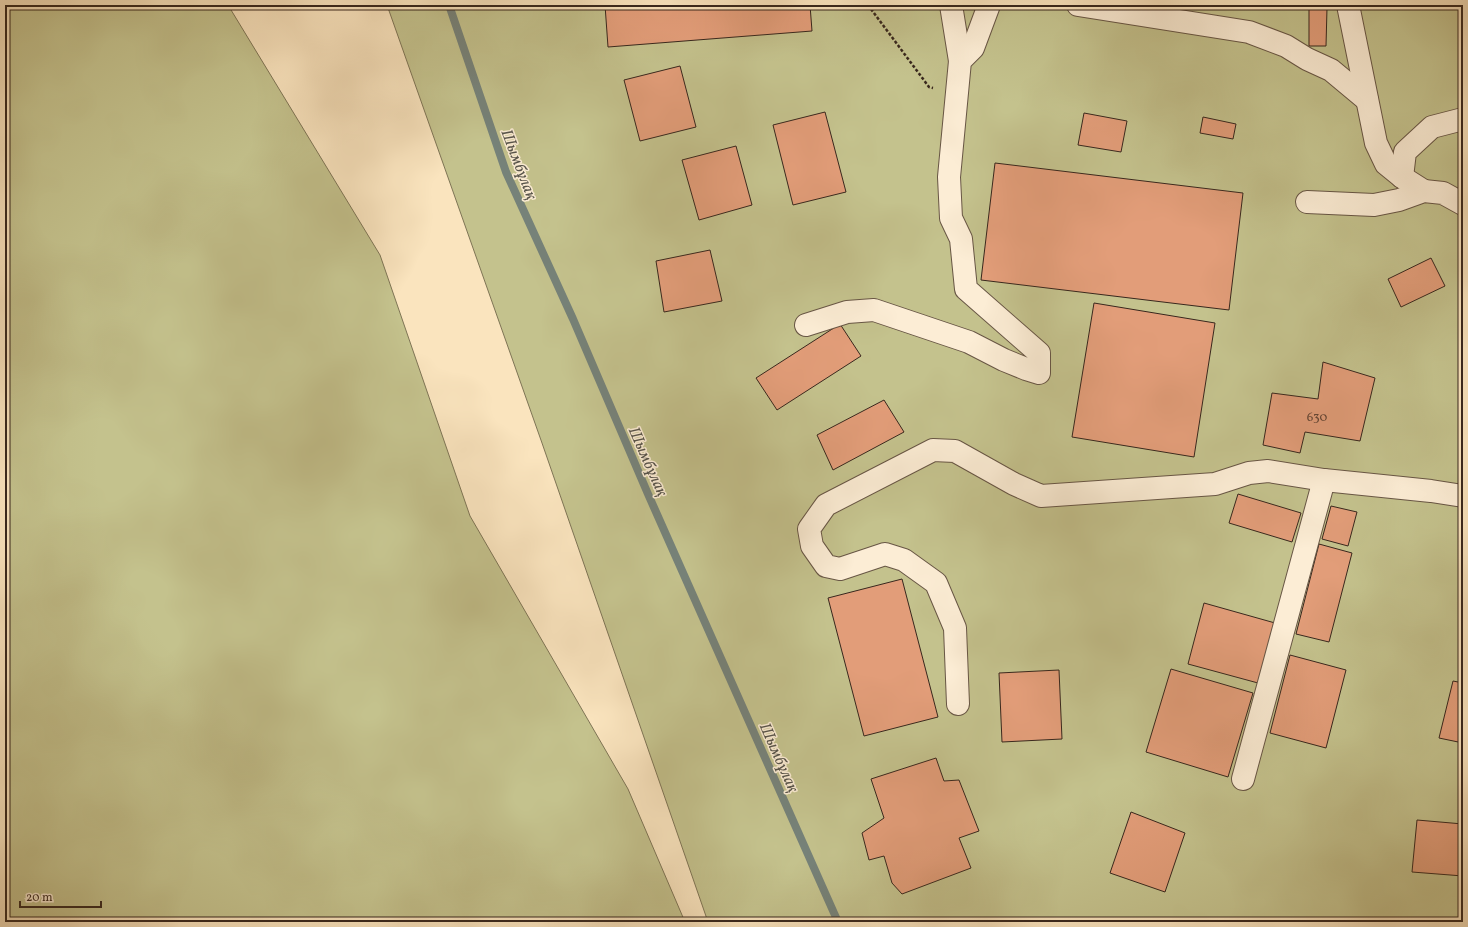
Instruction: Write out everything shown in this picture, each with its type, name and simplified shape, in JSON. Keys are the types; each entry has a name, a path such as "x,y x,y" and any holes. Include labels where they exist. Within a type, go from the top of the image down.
{"lane":[{"path":"806,326 847,312 874,310 969,342 1004,360 1039,373 1039,353 966,289 961,239 951,218 949,184 960,61 951,5"},
{"path":"960,61 973,48 989,5"},
{"path":"1078,5 1249,32 1286,46 1307,59 1331,70 1368,100"},
{"path":"1348,5 1376,143 1386,164 1424,192"},
{"path":"1402,177 1405,152 1432,127 1463,119"},
{"path":"1307,202 1374,205 1398,200 1424,192 1443,193 1463,204"},
{"path":"958,704 955,628 936,582 904,560 884,554 840,569 826,566 812,546 809,529 826,505 933,450 955,450 1014,484 1041,496 1215,484 1248,473 1268,471 1324,480 1431,491 1463,496"},
{"path":"1243,778 1324,480"}],"path":[{"path":"868,5 929,87 956,93"}],"shaded area":[{"path":"5,5 228,5 380,255 470,516 628,789 685,922 5,922"},
{"path":"387,5 1463,5 1463,922 708,922 542,443"}],"building":[{"path":"605,5 810,5 812,31 608,47"},
{"path":"1393,5 1431,5 1416,8"},
{"path":"1309,7 1327,8 1326,46 1309,46"},
{"path":"680,66 696,127 640,141 624,80"},
{"path":"825,112 846,192 793,205 773,125"},
{"path":"1084,113 1127,121 1121,152 1078,145"},
{"path":"1203,117 1236,124 1233,139 1200,133"},
{"path":"736,146 752,205 699,220 682,160"},
{"path":"995,163 1243,193 1229,310 981,280"},
{"path":"710,250 722,301 664,312 656,261"},
{"path":"1431,258 1445,286 1401,307 1388,279"},
{"path":"1094,303 1215,323 1194,457 1072,437"},
{"path":"840,324 861,356 777,410 756,378"},
{"path":"1323,362 1375,378 1360,441 1305,432 1300,453 1263,445 1272,393 1318,399"},
{"path":"884,400 904,432 833,470 817,435"},
{"path":"1238,494 1301,513 1292,542 1229,523"},
{"path":"1331,506 1357,512 1348,546 1322,539"},
{"path":"1319,544 1352,553 1329,642 1296,634"},
{"path":"902,579 938,717 864,736 828,598"},
{"path":"1204,603 1275,623 1258,683 1188,664"},
{"path":"1290,655 1346,670 1326,748 1270,733"},
{"path":"1171,669 1253,693 1228,777 1146,752"},
{"path":"1059,670 1062,739 1002,742 999,673"},
{"path":"1453,681 1463,683 1463,743 1439,738"},
{"path":"936,758 944,781 959,780 979,831 959,838 971,868 902,894 892,883 884,856 869,860 862,833 884,818 871,779"},
{"path":"1131,812 1185,833 1165,892 1110,873"},
{"path":"1417,820 1463,824 1463,876 1412,872"}],"waterway":[{"name":"Шымбұлақ","path":"449,5 506,172 573,319 648,494 838,922"}]}
